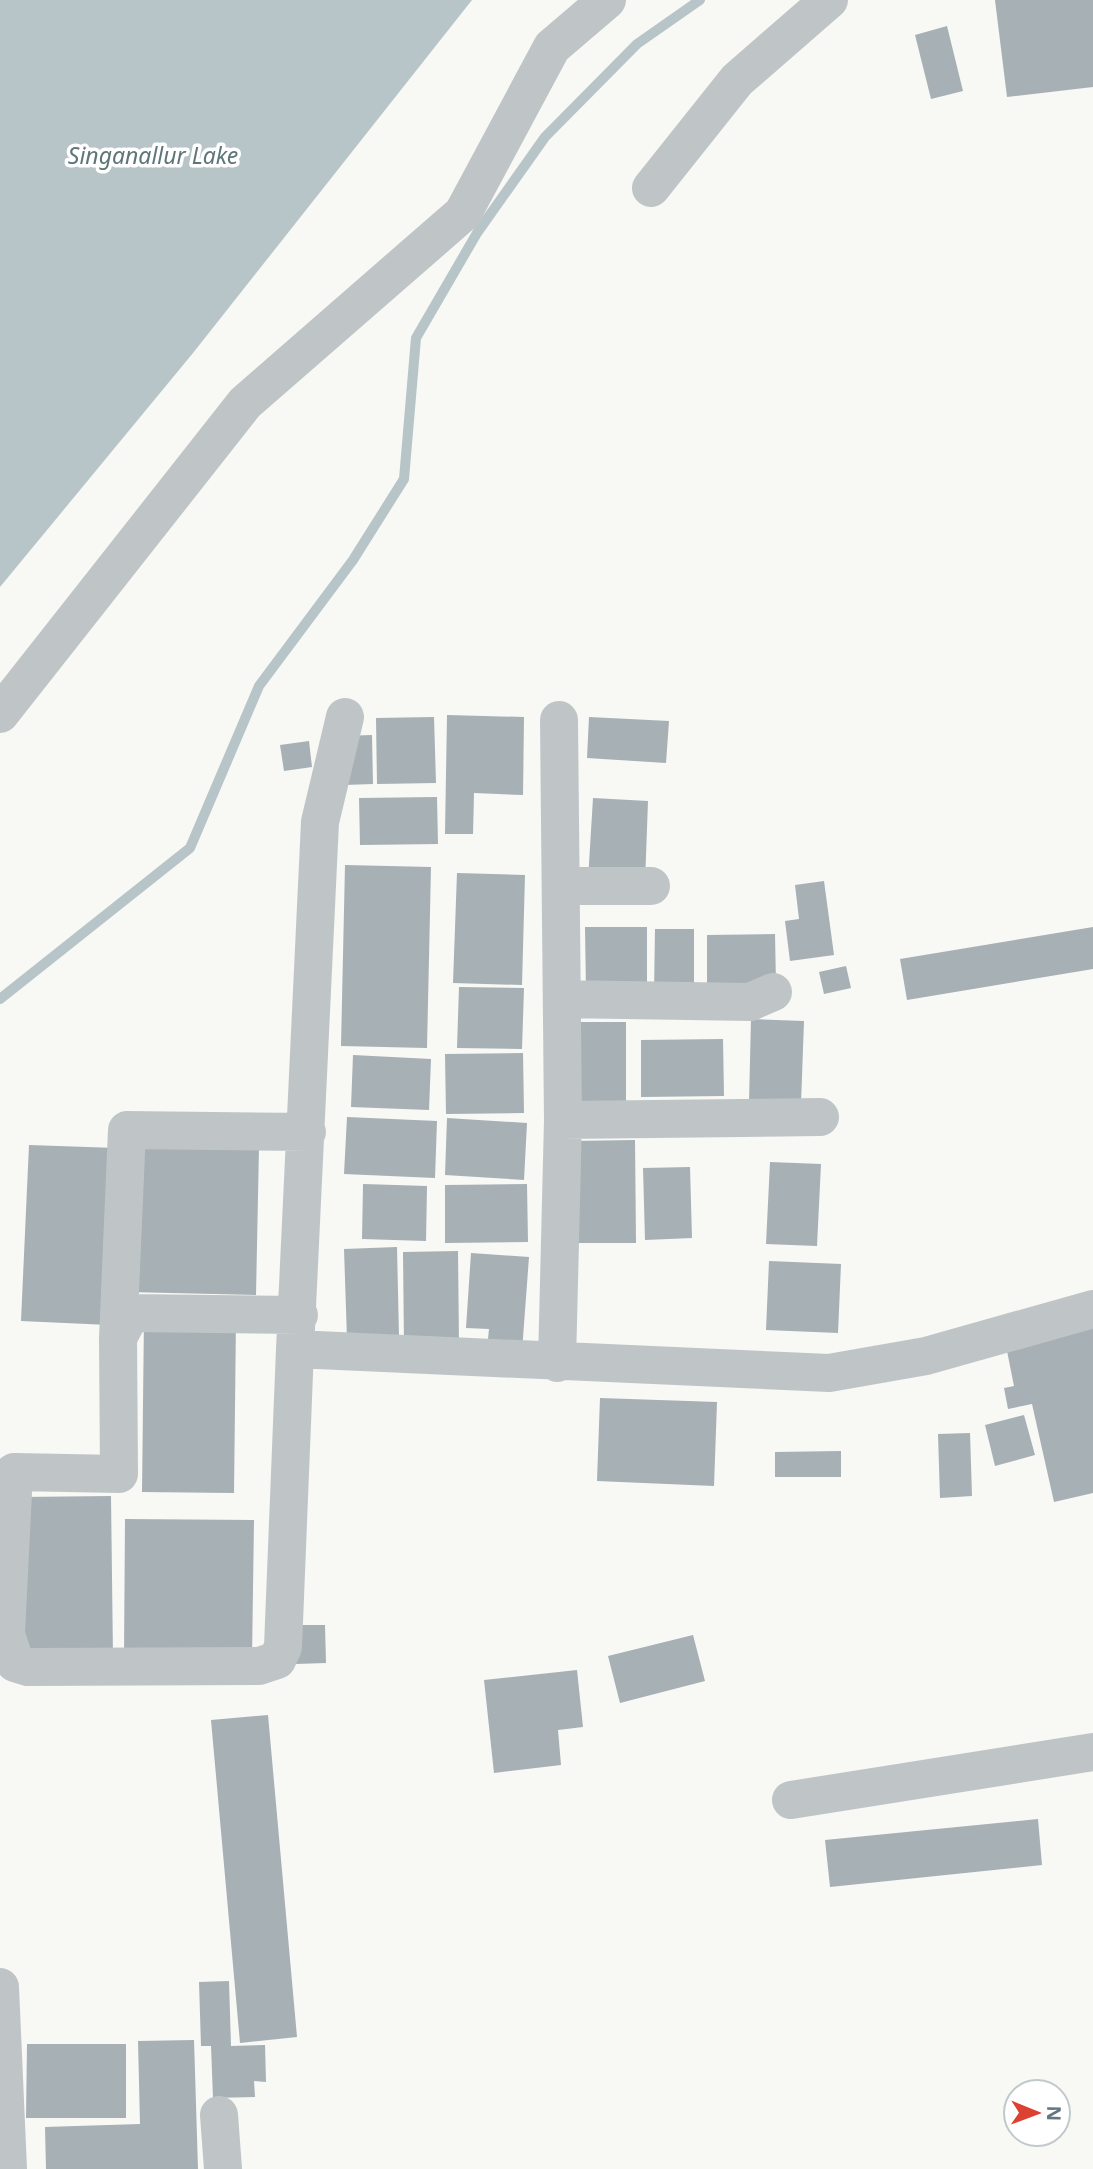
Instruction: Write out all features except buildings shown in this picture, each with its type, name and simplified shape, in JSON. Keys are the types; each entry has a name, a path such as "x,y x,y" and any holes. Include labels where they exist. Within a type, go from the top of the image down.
{"street":[{"path":"0,714 245,403 463,213 552,47 607,0"},
{"path":"651,188 737,80 829,0"},
{"path":"307,1132 127,1130 118,1338 119,1474 14,1472 6,1634 15,1663 28,1667 259,1666 277,1660 283,1647 307,1132 320,822 345,717"},
{"path":"557,1363 563,1120 559,720"},
{"path":"561,886 651,886"},
{"path":"562,999 750,1002 773,992"},
{"path":"563,1120 820,1117"},
{"path":"118,1338 131,1313 557,1363 829,1373 926,1356 1093,1309"},
{"path":"790,1800 1093,1752"},
{"path":"0,1987 8,2169"},
{"path":"219,2115 223,2169"}],"water":[{"name":"Singanallur Lake","path":"0,0 472,0 193,353 0,587"}],"waterway":[{"path":"0,999 190,848 259,686 353,560 404,479 416,338 477,233 545,137 637,44 700,0"}]}
